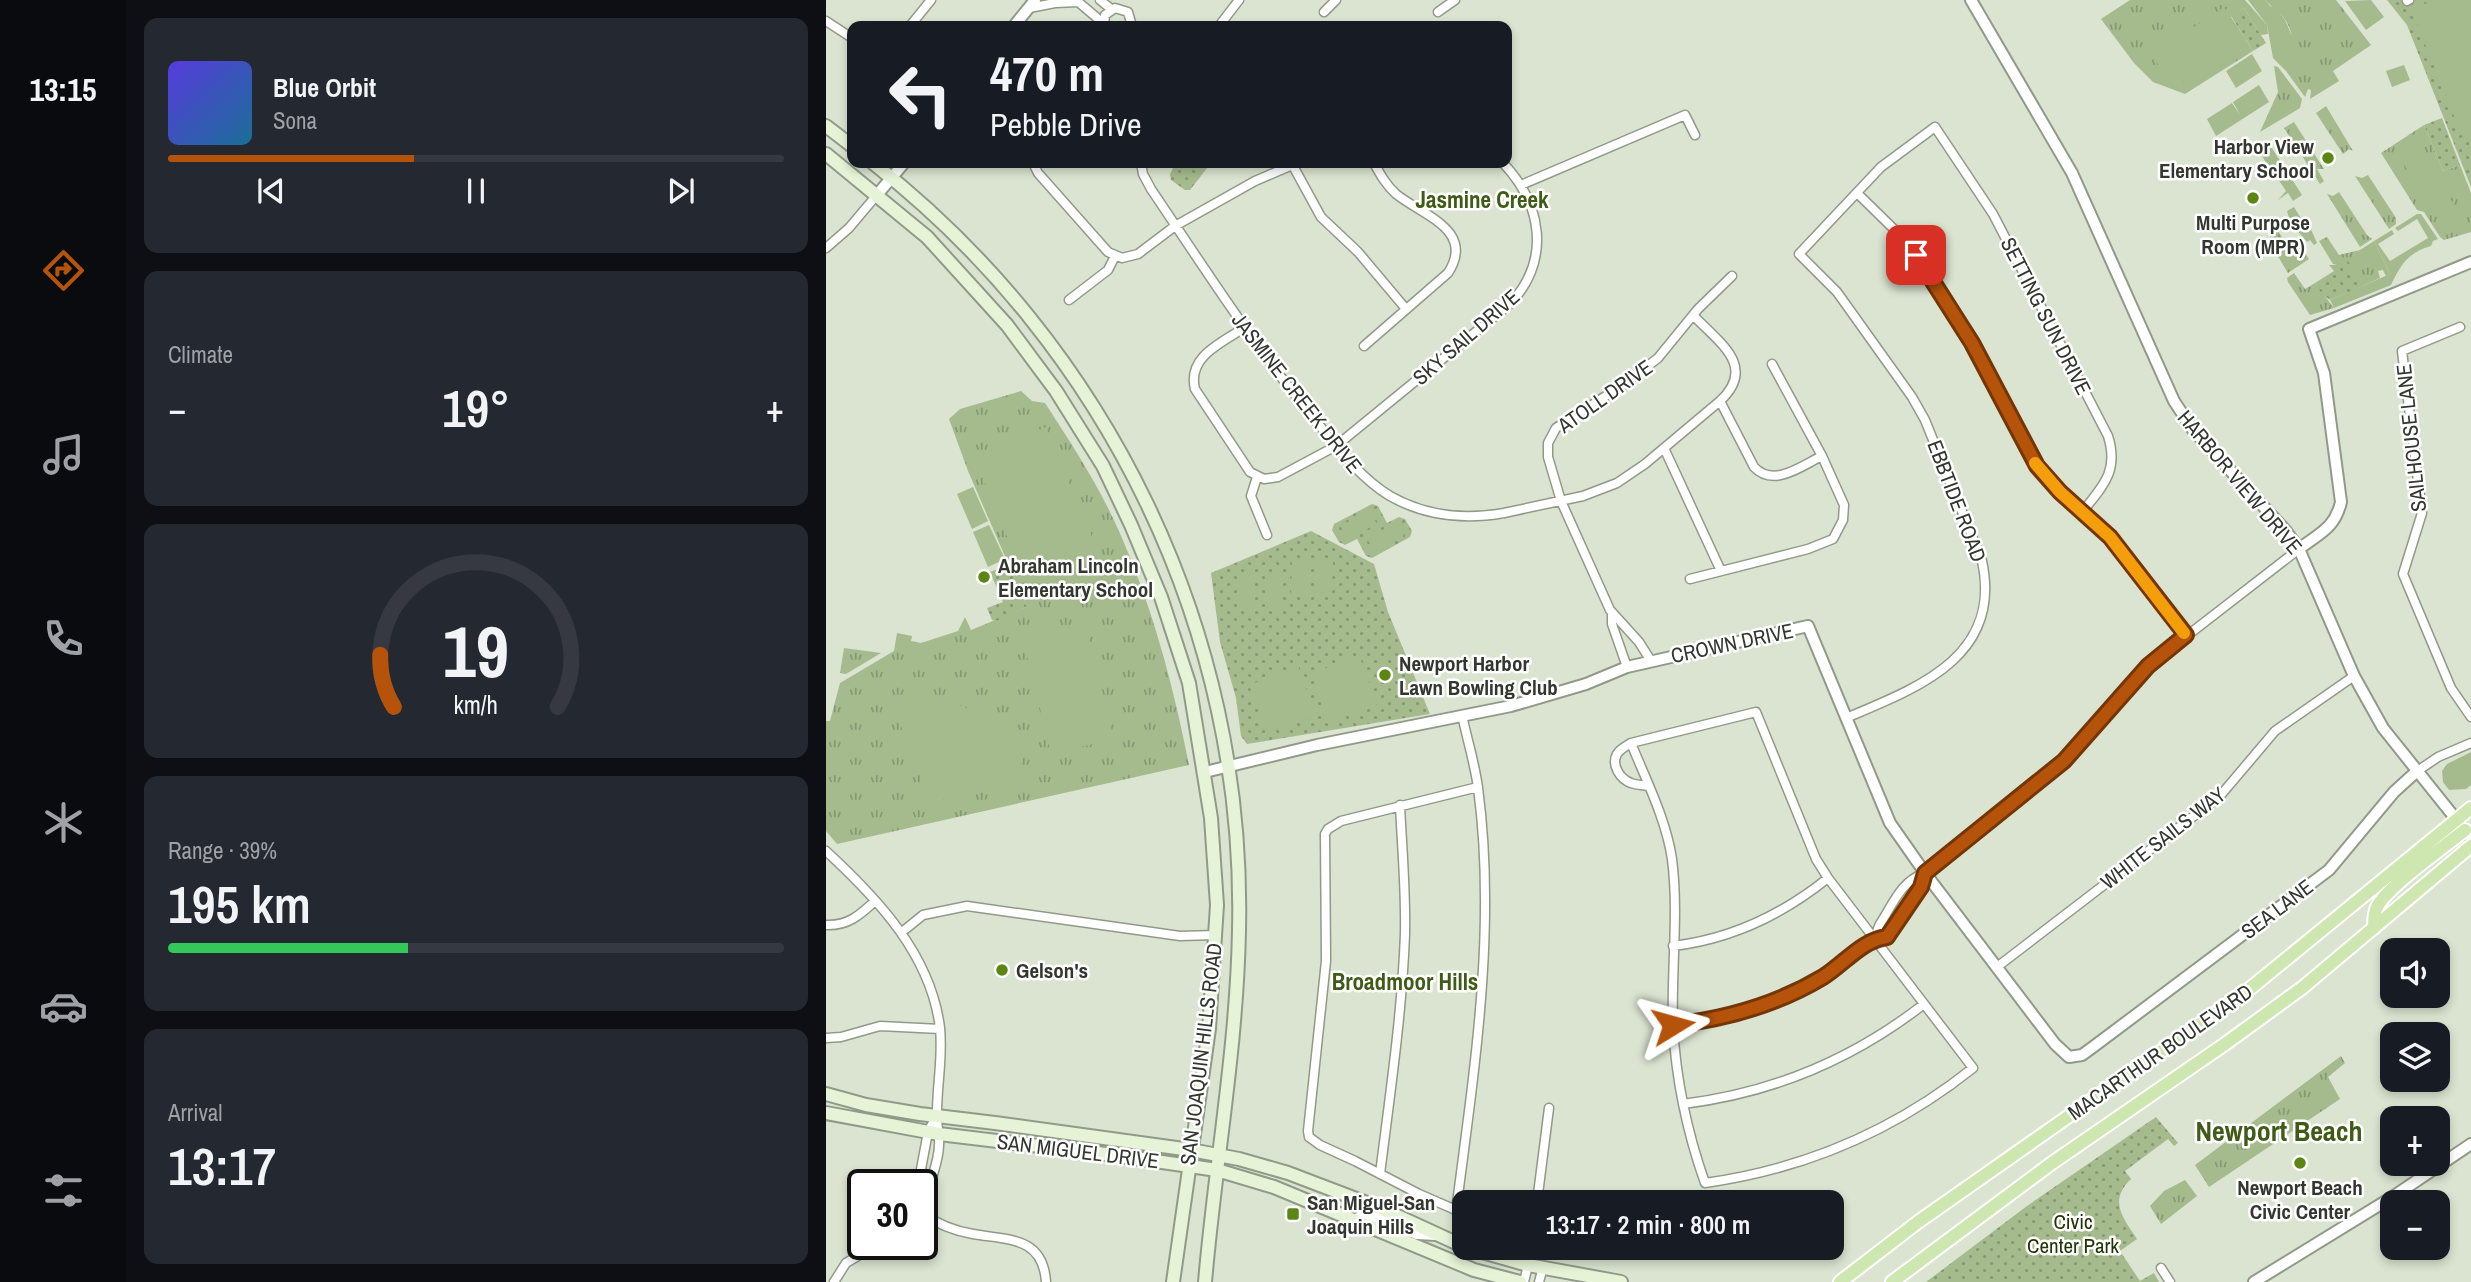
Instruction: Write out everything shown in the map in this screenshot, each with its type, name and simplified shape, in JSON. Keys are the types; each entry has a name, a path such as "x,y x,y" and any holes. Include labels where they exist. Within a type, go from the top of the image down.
{"main road":[{"path":"826,126 847,142"},
{"name":"SAN JOAQUIN HILLS ROAD","path":"826,154 927,237 1007,326 1056,391 1102,466 1131,525 1165,610 1189,683 1211,818 1217,905 1209,1029 1173,1282"},
{"name":"SAN JOAQUIN HILLS ROAD","path":"880,168 974,253 993,274 1039,326 1099,412 1140,487 1174,562 1199,636 1216,702 1228,765 1239,866 1240,928 1237,991 1205,1282"},
{"name":"MACARTHUR BOULEVARD","path":"1840,1282 1918,1222 2247,991 2464,830 2471,808"},
{"path":"2374,928 2378,904 2393,888 2464,830"},
{"name":"MACARTHUR BOULEVARD","path":"1892,1282 2042,1170 2269,1012 2471,846"},
{"name":"SAN MIGUEL DRIVE","path":"826,1094 866,1105 936,1117 995,1122 1218,1154 1288,1173 1380,1208 1452,1242"},
{"name":"SAN MIGUEL DRIVE","path":"826,1113 934,1133 1217,1170 1274,1187 1474,1270 1522,1282"},
{"name":"SAN MIGUEL DRIVE","path":"1511,1260 1621,1282"}],"street":[{"path":"914,21 931,0"},
{"path":"1101,0 1111,9 1125,9 1131,21"},
{"path":"1324,12 1336,0"},
{"path":"1438,12 1455,0"},
{"name":"HARBOR VIEW DRIVE","path":"1971,0 2071,173 2174,401 2193,430 2300,549 2354,676 2383,728 2464,830"},
{"path":"1018,21 1032,4 1077,1 1100,21"},
{"path":"1222,21 1235,1"},
{"path":"1104,21 1105,15 1111,9"},
{"path":"826,22 847,35"},
{"path":"1521,185 1685,115 1695,135"},
{"name":"SETTING SUN DRIVE","path":"1857,193 1896,154 1935,127 1999,226 2108,436 2112,455 2109,476 2104,486 2082,511"},
{"path":"826,248 849,228 900,168"},
{"path":"1036,168 1044,181 1108,251 1122,258 1138,254 1175,226 1255,181 1285,168"},
{"name":"JASMINE CREEK DRIVE","path":"1142,168 1151,189 1264,358 1336,446 1358,471 1378,488 1406,504 1438,514 1487,516 1561,501 1602,490 1632,474 1720,401 1735,383 1736,366 1732,358 1693,314"},
{"path":"1296,168 1321,217 1358,252 1406,309"},
{"path":"1364,346 1448,273 1456,258 1455,241 1443,225 1397,195 1377,168"},
{"name":"SKY SAIL DRIVE","path":"1257,477 1278,477 1336,446 1521,292 1532,271 1537,243 1534,215 1521,185 1507,168"},
{"path":"1857,193 1896,230 1916,255 1972,343 2037,466 2060,492 2110,537 2186,635"},
{"name":"EBBTIDE ROAD","path":"1846,718 1914,688 1957,658 1981,620 1986,591 1986,576 1974,540 1925,420 1912,397 1837,292 1799,254 1857,193"},
{"path":"1069,300 1108,270 1115,256"},
{"path":"1874,939 1907,881 1925,873 2064,761 2148,666 2332,525 2341,502 2324,373 2309,329 2471,262"},
{"name":"ATOLL DRIVE","path":"1612,613 1561,501 1547,451 1551,435 1556,428 1643,372 1672,343 1693,314 1732,276"},
{"name":"SAILHOUSE LANE","path":"2460,327 2402,351 2422,513 2403,574 2451,688 2471,717"},
{"path":"1244,328 1199,360 1193,380 1195,389 1245,467 1257,477 1251,496 1267,535"},
{"path":"1690,579 1808,549 1833,539 1841,526 1844,512 1822,456 1772,364"},
{"path":"1720,401 1754,467 1763,475 1778,477 1822,456"},
{"path":"1664,448 1721,571"},
{"path":"1612,613 1639,642 1651,661"},
{"path":"1612,613 1612,624 1627,667"},
{"name":"CROWN DRIVE","path":"1205,772 1522,703 1586,684 1627,667 1808,626 1890,823 2055,1044 2069,1058"},
{"path":"1621,648 1639,642"},
{"name":"WHITE SAILS WAY","path":"1997,967 2220,796 2275,731 2354,676"},
{"path":"1631,743 1649,786 1661,816 1671,858 1673,1025 1682,1104 1705,1183 1784,1167 1860,1140 1907,1115 1973,1068 1816,859 1756,712 1631,743 1618,751 1615,758 1616,769 1622,778 1630,783 1649,786"},
{"path":"1462,715 1478,787 1484,861 1485,930 1481,1000 1462,1190"},
{"name":"SEA LANE","path":"2069,1058 2082,1055 2329,870 2394,792 2416,772 2438,757 2471,743"},
{"path":"1452,1208 1320,1145 1309,1137 1326,961 1325,834 1341,821 1478,787"},
{"path":"1380,1174 1402,996 1404,891 1400,805"},
{"path":"826,851 902,932 927,977 940,1029 942,1068 934,1133 923,1169"},
{"path":"1673,1025 1730,1015 1786,996 1826,976 1874,939 1887,937 1921,887 1925,873"},
{"path":"1673,946 1701,942 1756,924 1805,896 1828,878"},
{"path":"826,925 851,921 875,901"},
{"path":"902,932 923,915 967,906 1180,936 1216,935"},
{"path":"1682,1104 1748,1093 1811,1072 1870,1042 1924,1004"},
{"path":"826,1038 841,1037 880,1026 940,1029"},
{"path":"1539,1190 1549,1108"},
{"path":"933,1169 940,1150 934,1133"},
{"path":"2254,1282 2386,1201 2471,1144"},
{"path":"1356,1220 1362,1215 1370,1216 1417,1234 1438,1236"},
{"path":"938,1222 963,1232 1002,1236 1024,1243 1040,1260 1046,1282"},
{"path":"834,1282 846,1263 851,1260"},
{"path":"1522,1282 1528,1265"},
{"path":"1539,1282 1543,1268"},
{"path":"2161,1268 2170,1282"}],"green space":[{"path":"2130,0 2245,0 2267,25 2268,34 2261,35 2244,8 2231,17 2253,51 2185,94 2153,82 2134,63 2101,19"},
{"path":"2248,0 2265,0 2276,8 2285,20 2296,45 2293,64 2286,71 2273,58 2267,25"},
{"path":"2265,0 2336,0 2371,45 2333,71 2339,81 2310,99 2311,90 2308,89 2305,97 2286,71 2293,53 2293,39 2289,27"},
{"path":"2371,0 2384,17 2366,30 2345,1"},
{"path":"2387,0 2471,0 2471,187 2407,25"},
{"path":"2435,0 2471,0 2471,138 2468,139 2462,136 2411,9"},
{"path":"2224,7 2246,40 2174,88 2152,55"},
{"path":"2244,8 2266,43 2253,51 2231,16"},
{"path":"2252,54 2262,71 2236,88 2226,71"},
{"path":"2404,65 2410,80 2392,87 2386,71"},
{"path":"2274,66 2278,67 2302,99 2300,108 2260,132 2278,92"},
{"path":"2259,85 2269,102 2216,136 2207,119 2232,103 2240,115 2233,102"},
{"path":"2326,106 2353,151 2349,149 2343,154 2316,113"},
{"path":"2442,118 2460,165 2443,171 2424,125"},
{"path":"2294,122 2324,169 2317,169 2324,181 2320,184 2284,128"},
{"path":"2424,125 2443,171 2460,165 2471,193 2471,232 2444,240 2440,237 2424,212 2417,210 2381,153"},
{"path":"2261,145 2270,145 2302,195 2293,201 2288,193 2278,200 2286,191 2264,159 2259,148"},
{"path":"2423,149 2454,205 2433,216 2402,161"},
{"path":"1173,168 1207,168 1190,190 1185,190 1171,180"},
{"path":"2368,175 2396,218 2396,224 2389,229 2355,176 2362,178"},
{"path":"2339,192 2372,239 2360,247 2327,194 2333,196"},
{"path":"2294,207 2302,220 2309,225 2317,243 2314,245 2310,240 2307,242 2290,220 2287,211"},
{"path":"2421,214 2438,239 2406,261 2391,285 2334,308 2330,300 2390,274 2374,241 2392,230 2394,234 2378,244 2390,261 2428,238 2417,219 2398,231 2395,228"},
{"path":"2274,225 2288,246 2291,244 2295,250 2300,246 2309,259 2288,273 2270,243 2269,228"},
{"path":"2327,237 2339,255 2360,250 2374,241 2390,274 2386,276 2383,270 2378,271 2380,278 2349,292 2341,266 2333,264 2319,241"},
{"path":"2348,261 2363,286 2330,300 2315,283 2334,271 2329,265 2341,265"},
{"path":"2294,273 2305,289 2315,283 2334,308 2310,315 2288,282 2287,278"},
{"name":"Abraham Lincoln Elementary School","path":"1021,391 1032,401 1045,403 1093,480 1118,529 1160,645 1189,765 837,844 826,831 826,721 830,721 840,683 894,651 897,633 912,636 911,641 921,643 958,631 965,617 971,630 1027,607 968,471 949,419 960,409"},
{"path":"1046,427 1101,559 1029,589 974,457"},
{"path":"973,487 988,521 972,529 957,494"},
{"path":"1372,504 1378,506 1387,523 1399,517 1405,519 1412,531 1410,537 1372,558 1366,556 1357,539 1345,545 1339,542 1332,530 1334,524"},
{"path":"1370,510 1377,524 1348,539 1340,526"},
{"path":"1396,523 1404,536 1374,552 1367,538"},
{"path":"989,525 1005,559 988,567 973,532"},
{"path":"1311,531 1374,564 1388,612 1430,714 1247,744 1241,736 1236,698 1220,642 1211,573"},
{"path":"1292,560 1307,561 1307,594 1291,594"},
{"path":"1318,561 1333,561 1332,595 1317,594"},
{"path":"1009,565 1027,607 996,621 992,620 987,608 1003,602 990,572"},
{"path":"1240,574 1255,575 1255,608 1239,608"},
{"path":"1265,575 1281,575 1280,608 1265,608"},
{"path":"1086,624 1114,739 1051,754 1023,639"},
{"path":"844,648 881,653 846,674 840,673"},
{"path":"1359,655 1378,704 1329,722 1311,674"},
{"path":"1298,666 1316,715 1268,733 1249,685"},
{"path":"941,701 963,706 985,720 1007,740 1020,760 1024,782 931,800 927,796 895,709"},
{"path":"2471,752 2471,785 2466,789 2449,790 2443,782 2442,771 2447,764"},
{"path":"2341,1056 2345,1063 2328,1077 2340,1099 2209,1187 2195,1165"},
{"name":"Civic Center Park","path":"2156,1117 2178,1143 2174,1146 2168,1139 2125,1171 2131,1179 2124,1187 2119,1202 2123,1217 2137,1239 2120,1251 2140,1281 2154,1273 2159,1282 1926,1282 2027,1206"},
{"path":"2185,1180 2197,1196 2161,1224 2150,1206 2164,1191"}],"slow traffic":[{"path":"2035,463 2060,492 2110,537 2184,633"}],"place":[{"name":"Harbor View Elementary School","path":"2328,158"},
{"name":"Multi Purpose Room (MPR)","path":"2253,198"},
{"name":"Abraham Lincoln Elementary School","path":"984,577"},
{"name":"Newport Harbor Lawn Bowling Club","path":"1385,675"},
{"name":"Gelson's","path":"1002,970"},
{"name":"Newport Beach Civic Center","path":"2300,1163"},
{"name":"San Miguel-San Joaquin Hills","path":"1293,1214"}],"district":[{"name":"Jasmine Creek","path":"1482,199"},
{"name":"Broadmoor Hills","path":"1405,981"},
{"name":"Newport Beach","path":"2279,1131"}],"route":[{"path":"1673,1025 1730,1015 1786,996 1826,976 1874,939 1887,937 1921,887 1925,873 2064,761 2148,666 2186,635 2110,537 2060,492 2037,466 1972,343 1916,255"}]}
